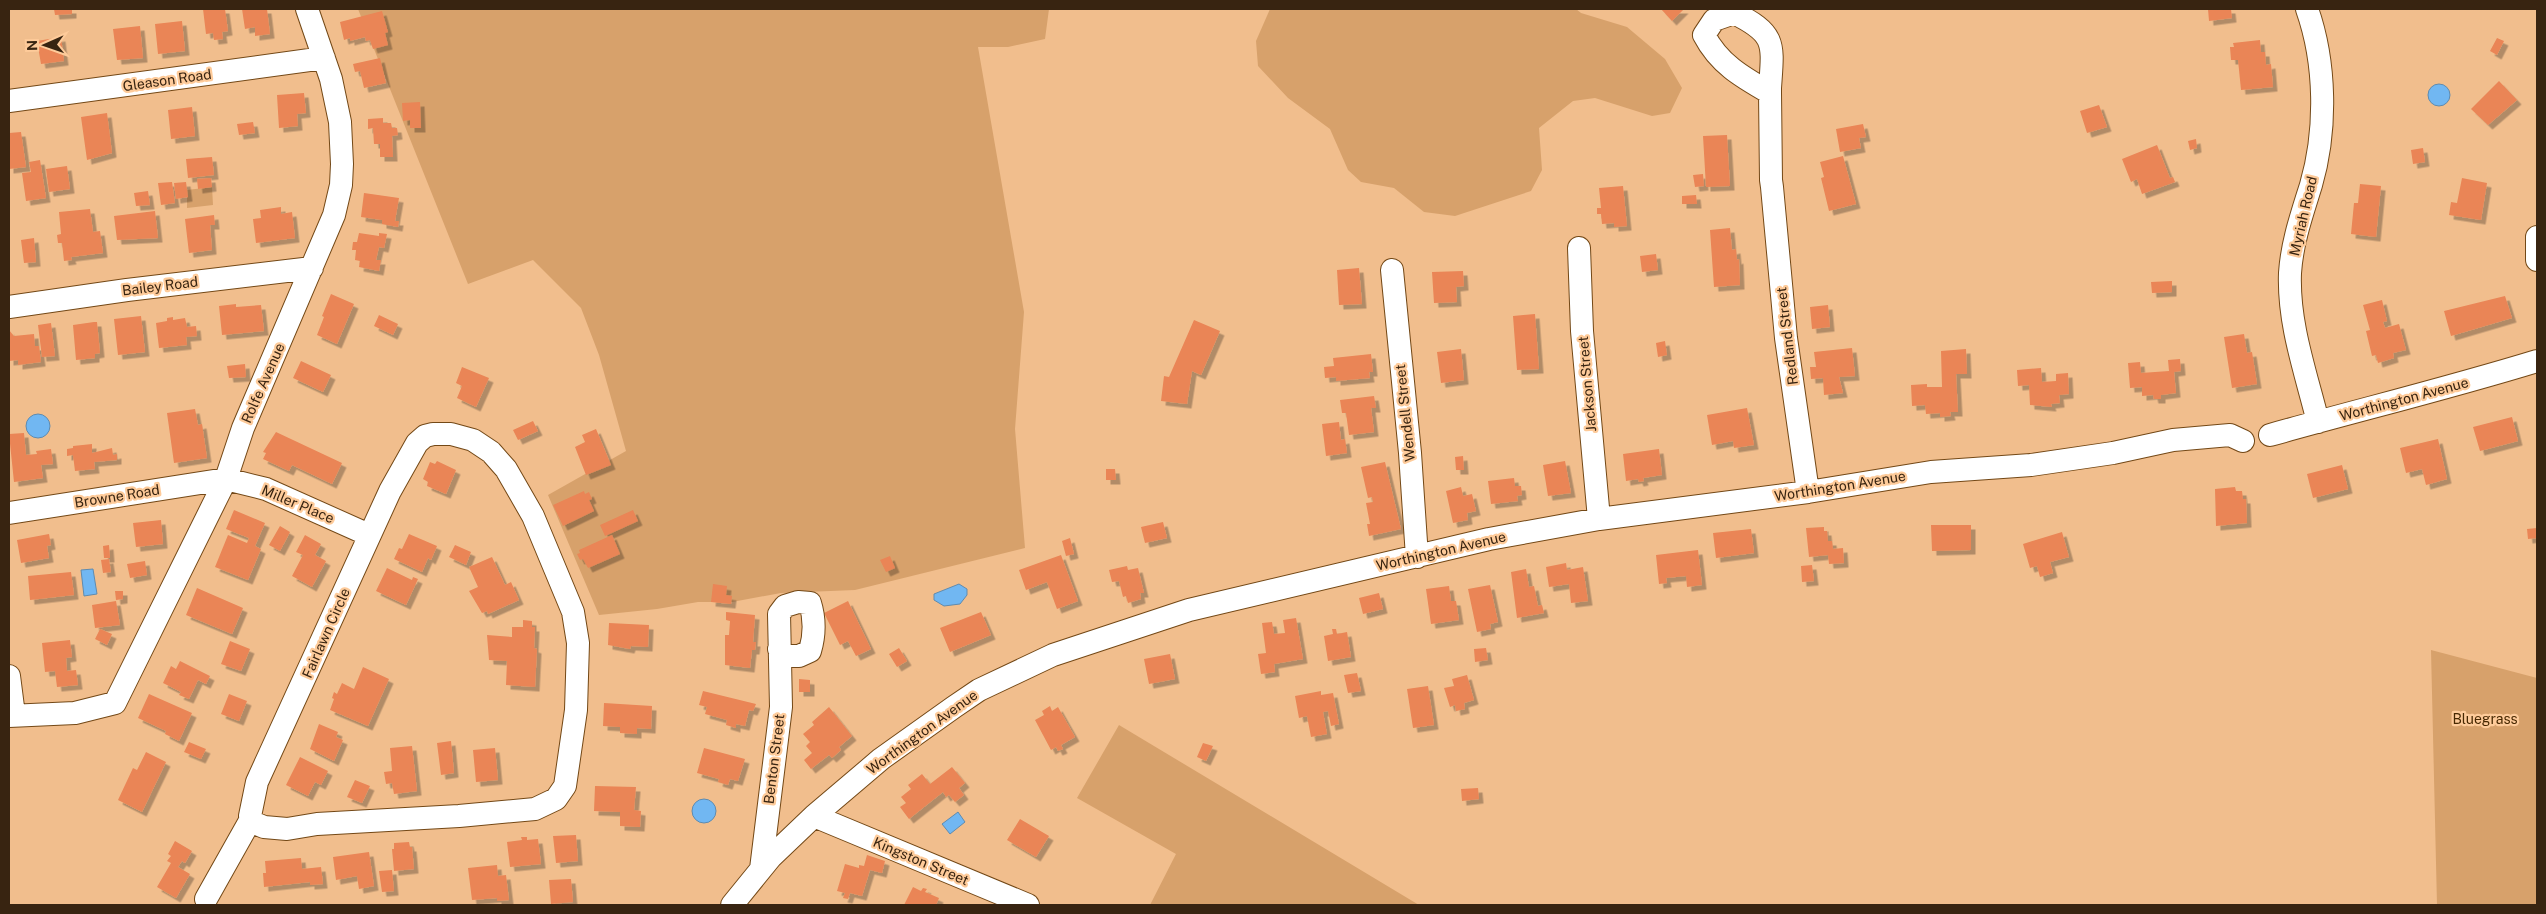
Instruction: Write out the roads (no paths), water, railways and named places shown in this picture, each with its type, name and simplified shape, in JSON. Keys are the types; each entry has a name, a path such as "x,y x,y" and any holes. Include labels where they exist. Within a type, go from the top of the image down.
{"street":[{"name":"Rolfe Avenue","path":"11,715 75,713 115,703 226,479 243,428 334,215 341,185 342,164 339,119 324,58 307,9"},
{"name":"Myriah Road","path":"2307,9 2314,28 2320,79 2322,128 2311,184 2296,231 2290,272 2290,301 2294,330 2318,422"},
{"name":"Gleason Road","path":"9,101 324,58"},
{"name":"Redland Street","path":"1770,93 1771,180 1786,338 1808,492"},
{"path":"2537,237 2537,260"},
{"name":"Jackson Street","path":"1579,248 1582,331 1599,519"},
{"name":"Bailey Road","path":"9,307 127,290 312,268"},
{"name":"Wendell Street","path":"1392,270 1410,453 1417,557"},
{"name":"Worthington Avenue","path":"2270,435 2455,386 2537,361"},
{"name":"Fairlawn Circle","path":"451,434 473,440 491,452 506,468 516,483 545,543 573,612 577,628 576,710 564,786 556,799 535,809 459,816 317,824 286,829 264,828 252,822 257,782 369,535 403,467 417,443 425,436 451,434"},
{"name":"Worthington Avenue","path":"732,905 761,869 814,816 935,719 980,690 1048,656 1102,637 1219,602 1526,531 1599,519 1808,492 1930,472 2031,465 2113,453 2173,440 2230,435 2243,442"},
{"name":"Browne Road","path":"9,513 226,479"},
{"name":"Miller Place","path":"226,479 266,489 369,535"},
{"name":"Benton Street","path":"761,869 780,707 778,649"},
{"path":"9,676 11,715"},
{"name":"Kingston Street","path":"814,816 1028,905"},
{"path":"206,900 251,819"}],"water":[{"path":"2435,84 2443,84 2450,91 2450,99 2443,106 2435,106 2428,99 2428,91"},
{"path":"38,414 46,418 50,426 46,434 38,438 30,434 26,426 30,418"},
{"path":"93,569 97,594 84,596 81,570"},
{"path":"959,584 967,589 967,595 960,604 944,606 934,600 934,594"},
{"path":"704,799 712,803 716,811 712,819 704,823 696,819 692,811 696,803"},
{"path":"958,812 965,822 950,834 942,824"}],"park label":[{"name":"Bluegrass","path":"2485,719"}]}
